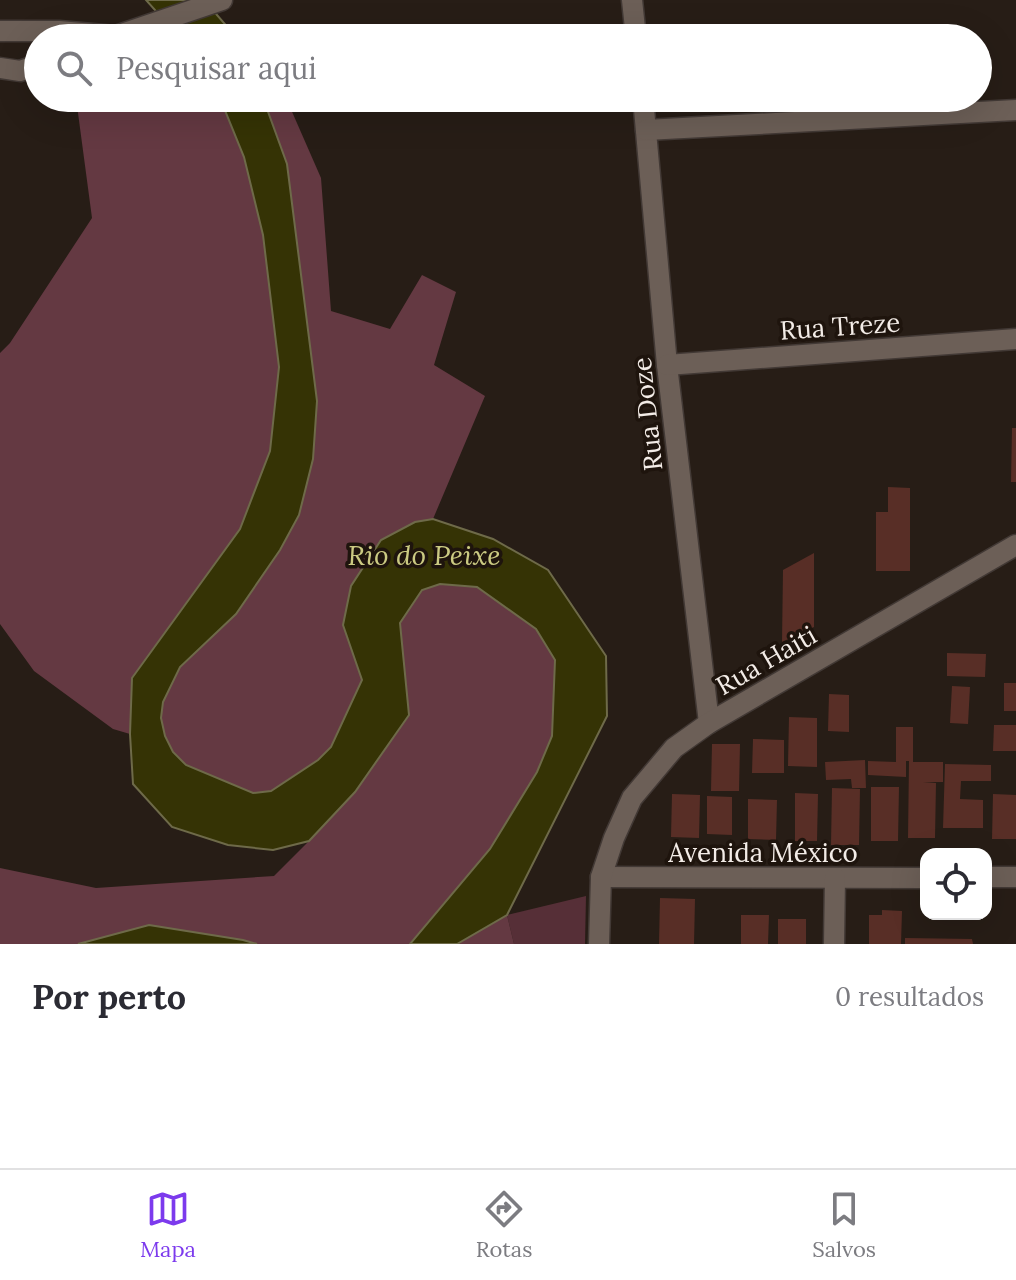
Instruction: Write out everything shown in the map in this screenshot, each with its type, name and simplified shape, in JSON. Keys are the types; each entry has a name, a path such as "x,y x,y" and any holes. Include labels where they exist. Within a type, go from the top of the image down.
{"street":[{"path":"151,24 222,0"},
{"path":"632,0 635,24"},
{"path":"1,31 24,31"},
{"path":"0,68 24,70"},
{"path":"992,111 1016,110"},
{"name":"Rua Doze","path":"644,112 667,365 709,723"},
{"path":"646,130 979,112"},
{"name":"Rua Treze","path":"667,365 1016,339"},
{"name":"Rua Haiti","path":"599,944 601,877 614,838 632,798 674,748 709,723 1016,545"},
{"name":"Avenida México","path":"601,877 920,878"},
{"path":"992,877 1016,877"},
{"path":"834,944 835,878"}],"shaded area":[{"path":"78,112 226,112 244,157 263,235 279,367 270,451 240,529 132,678 130,734 113,729 34,671 0,624 0,353 10,343 92,218"},
{"path":"268,112 292,112 321,178 331,311 390,329 422,275 456,292 434,365 485,396 433,519 415,522 343,625 362,680 331,747 318,760 271,791 253,793 186,765 173,752 161,718 163,702 180,667 236,614 299,514 313,459 317,401 287,164"},
{"path":"440,584 477,587 536,629 555,660 552,736 537,772 490,849 410,944 257,944 149,925 78,944 0,944 0,868 96,888 274,876 309,841 409,716 400,623 422,590"},
{"path":"586,896 585,944 514,944 507,915"},
{"path":"507,915 514,944 457,944"}],"water":[{"path":"146,0 204,0 225,24 167,24"},
{"name":"Rio do Peixe","path":"226,112 268,112 287,164 317,401 313,459 299,515 280,550 236,614 180,667 163,702 161,718 165,736 173,752 186,765 253,793 271,791 318,760 331,747 362,680 343,625 351,586 381,540 415,522 433,519 493,539 548,570 606,656 607,716 507,915 457,944 410,944 490,849 537,772 552,736 555,660 536,629 477,587 440,584 422,590 400,623 409,715 355,792 309,841 273,850 228,845 172,827 133,784 130,734 132,678 240,529 270,451 279,367 263,235 244,157"},
{"path":"149,925 243,940 257,944 78,944"}],"building":[{"path":"1012,428 1016,428 1016,482 1011,482"},
{"path":"888,487 910,488 910,571 876,571 876,512 888,512"},
{"path":"814,553 814,627 782,642 783,570"},
{"path":"947,653 986,654 985,677 947,676"},
{"path":"1004,683 1016,683 1016,711 1004,711"},
{"path":"952,686 970,687 968,724 950,723"},
{"path":"829,694 849,695 849,732 828,731"},
{"path":"789,717 817,718 817,767 788,766"},
{"path":"994,725 1016,725 1016,751 993,751"},
{"path":"896,727 913,727 913,762 943,762 943,782 923,782 936,783 935,838 908,838 909,761 906,761 906,777 868,775 868,761 896,762"},
{"path":"753,739 784,740 784,773 752,773"},
{"path":"712,744 740,744 739,791 711,791"},
{"path":"865,760 866,788 852,788 851,779 826,780 825,762"},
{"path":"945,764 991,765 991,781 961,781 960,799 983,800 983,828 943,828"},
{"path":"871,787 899,787 898,841 871,841"},
{"path":"832,788 860,789 859,845 831,845"},
{"path":"795,793 818,794 817,841 795,841"},
{"path":"672,794 700,795 699,838 671,837"},
{"path":"993,794 1016,795 1016,839 992,839"},
{"path":"707,796 732,797 732,835 707,834"},
{"path":"748,799 777,800 776,840 748,839"},
{"path":"660,898 695,899 694,944 659,944"},
{"path":"882,910 902,911 901,944 869,944 869,915 882,915"},
{"path":"741,915 769,915 768,944 741,944"},
{"path":"778,919 806,919 806,944 778,944"},
{"path":"905,938 972,939 973,944 905,944"}]}
